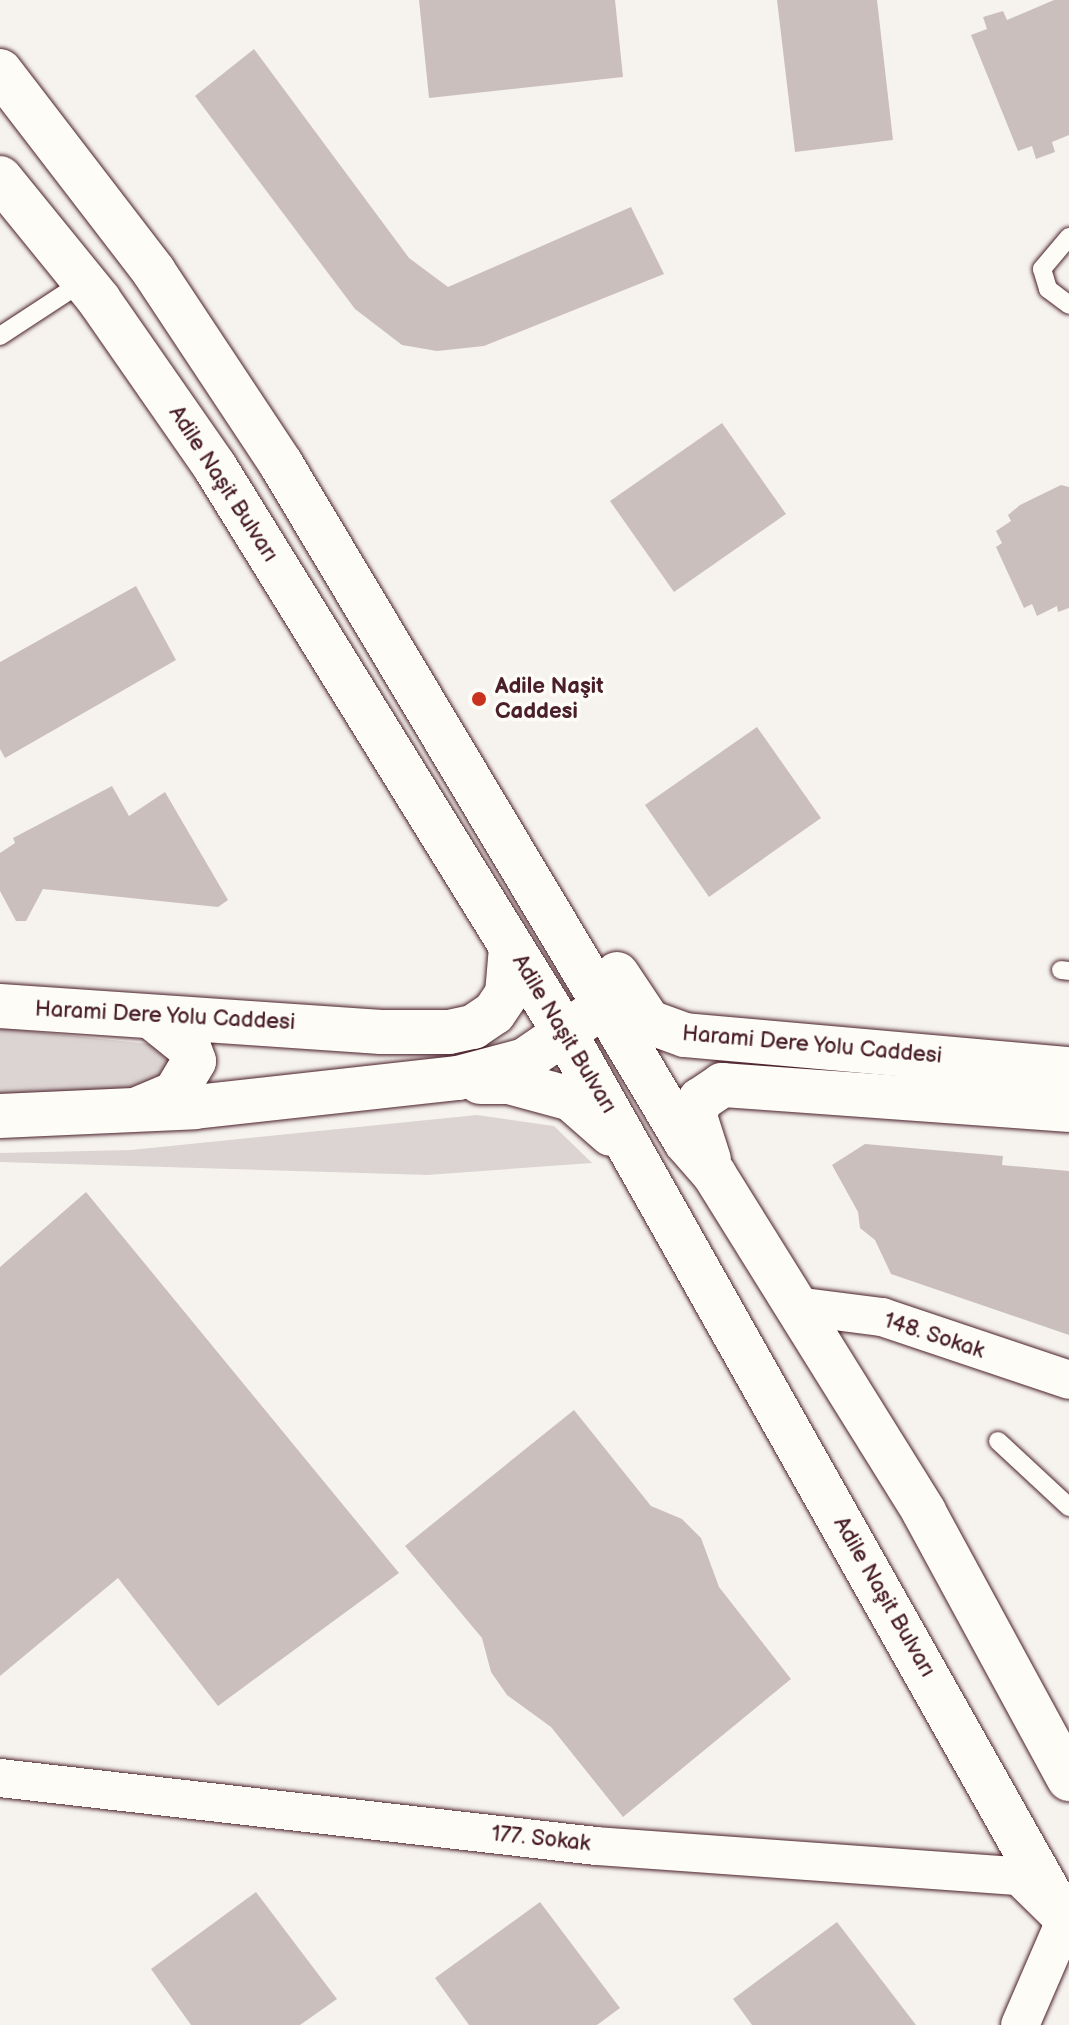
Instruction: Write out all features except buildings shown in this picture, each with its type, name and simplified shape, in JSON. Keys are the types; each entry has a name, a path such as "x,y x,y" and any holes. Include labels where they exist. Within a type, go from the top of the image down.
{"main road":[{"path":"0,71 188,323 281,464 507,835 686,1142 714,1174 924,1512 1069,1779"},
{"name":"Adile Naşit Bulvarı","path":"0,178 84,281 215,467 566,1035 663,1201 1068,1923"},
{"name":"Harami Dere Yolu Caddesi","path":"507,835 581,917 649,1022 664,1031 1069,1069"},
{"name":"Harami Dere Yolu Caddesi","path":"0,1006 154,1019 294,1022 422,1035 449,1032 473,1027 494,1013 507,994 511,947"},
{"path":"442,1080 525,1060 566,1035 593,1011 593,983"},
{"path":"140,1108 175,1093 194,1061 189,1047 154,1019"},
{"path":"0,1116 140,1108 442,1080 509,1082 571,1099 604,1125 663,1201"},
{"name":"Harami Dere Yolu Caddesi","path":"714,1174 695,1116 700,1100 722,1085 1069,1110"}],"street":[{"name":"148. Sokak","path":"796,1306 882,1317 1069,1380"},
{"name":"177. Sokak","path":"0,1778 596,1846 1019,1876 1068,1923"},
{"path":"1020,2025 1068,1923"}],"lane":[{"path":"1069,237 1042,269 1048,289 1069,305"},
{"path":"0,336 84,281"},
{"path":"998,1441 1069,1507"}],"shaded area":[{"path":"0,1028 149,1044 160,1047 170,1062 155,1089 0,1098"},
{"path":"477,1115 554,1126 592,1163 427,1175 0,1162 0,1153 131,1150"}],"place":[{"name":"Adile Naşit Caddesi","path":"479,699"}]}
